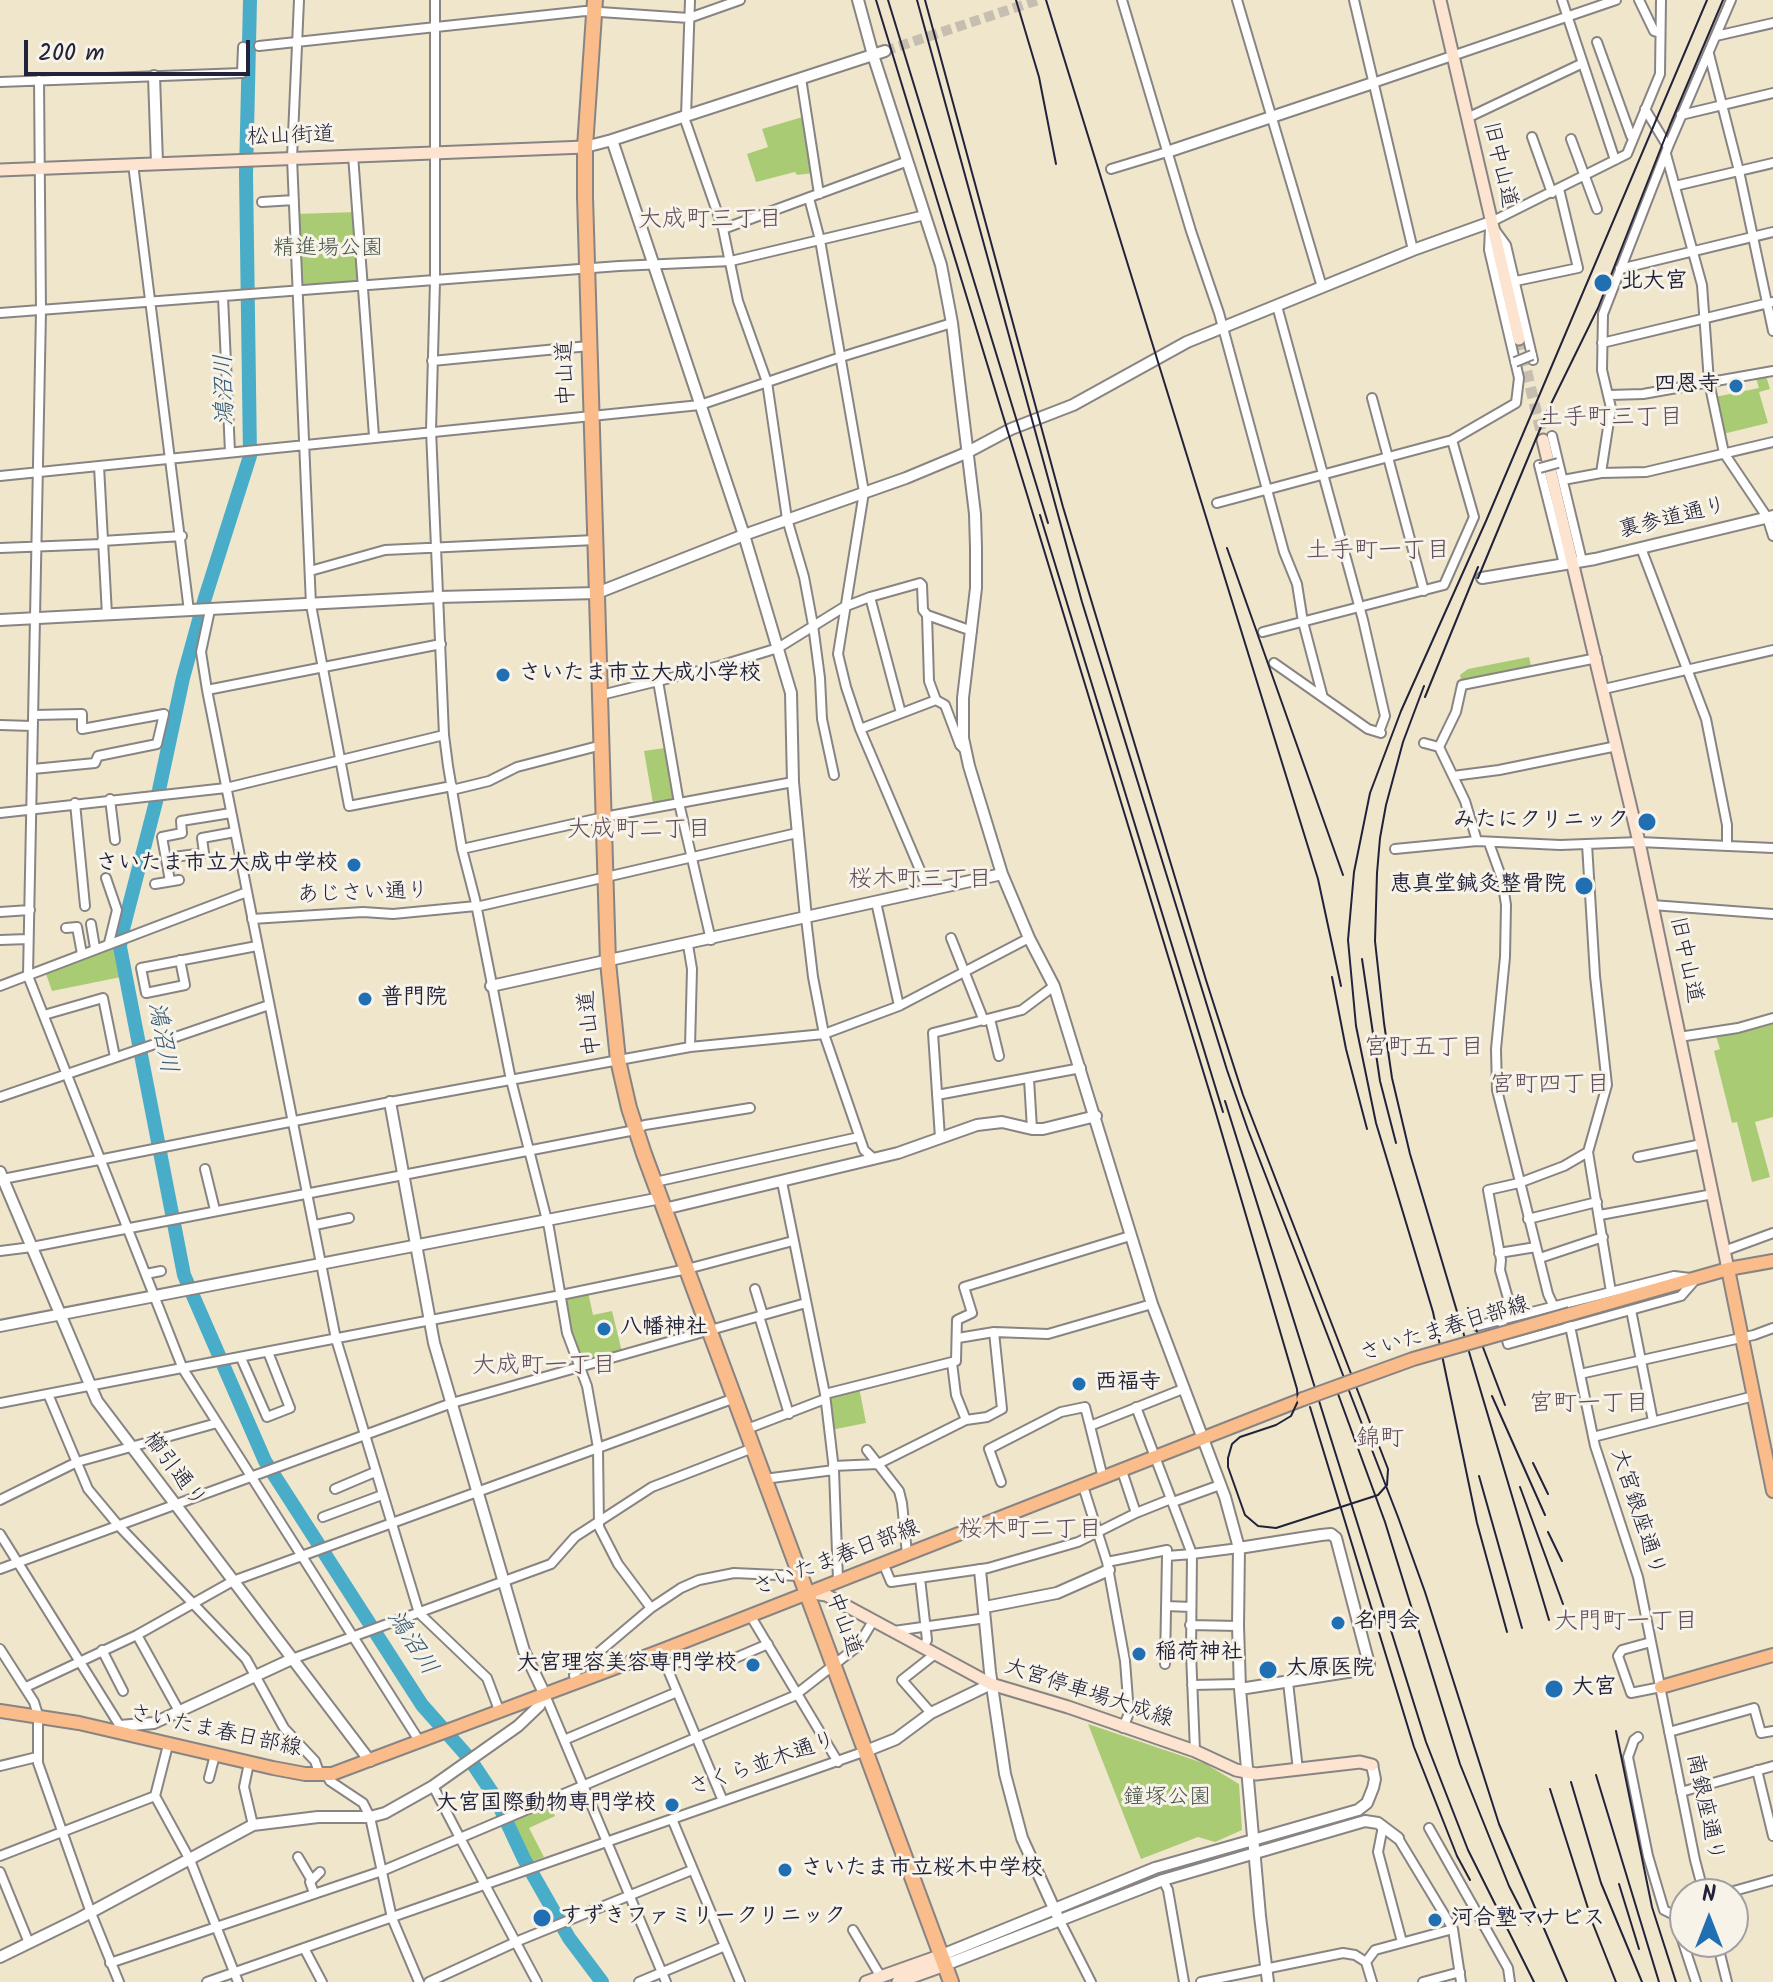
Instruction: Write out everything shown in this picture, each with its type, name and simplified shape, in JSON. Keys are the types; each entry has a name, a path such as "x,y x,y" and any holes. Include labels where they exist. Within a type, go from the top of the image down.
{"highway":[{"name":"中山道","path":"595,6 585,147 586,268 608,962 618,1060 635,1128 662,1203 951,1982"}],"main road":[{"name":"旧中山道","path":"1440,0 1519,339"},
{"name":"松山街道","path":"0,170 585,147"},
{"name":"旧中山道","path":"1547,438 1573,563 1639,842 1772,1474 1773,1491"},
{"name":"さいたま春日部線","path":"0,1711 118,1729 168,1745 249,1763 323,1774 370,1761 545,1695 1303,1399 1413,1359 1570,1320 1728,1269 1773,1261"},
{"name":"大宮停車場大成線","path":"807,1592 826,1595 991,1684 1068,1707 1252,1774 1360,1762 1372,1765"},
{"path":"1661,1687 1773,1655"},
{"path":"866,1982 944,1960"},
{"path":"898,1982 944,1960"}],"street":[{"path":"299,0 292,158 311,605 349,806 489,781 517,767 602,745"},
{"path":"435,0 435,281 431,430 444,735 462,849 511,1080 547,1219 567,1333 587,1386 598,1448 598,1521 618,1564 651,1608"},
{"path":"690,0 685,117 723,229 738,301 767,382 787,519 804,577 813,625 822,719 834,775"},
{"path":"259,46 436,28 595,6 689,18 740,0"},
{"path":"858,0 941,265 952,323 975,514 976,548 972,631 957,724"},
{"path":"1122,0 1223,327 1284,552 1297,584 1303,622 1322,694"},
{"path":"1237,0 1322,287"},
{"path":"1354,0 1413,250"},
{"path":"1562,0 1615,160"},
{"path":"1111,169 1272,118 1616,0"},
{"path":"1639,0 1654,31 1660,33"},
{"path":"0,620 439,597 597,593 744,535 906,478 966,453 1011,429 1073,405 1151,360 1223,327 1491,222 1627,154 1660,74 1661,0"},
{"path":"1601,473 1611,408 1602,370 1603,314 1681,115 1731,0"},
{"path":"1716,36 1773,23"},
{"path":"1597,42 1631,136 1634,137"},
{"path":"0,82 242,73 243,47"},
{"path":"585,147 885,51"},
{"path":"1709,53 1770,303 1773,331"},
{"path":"1467,118 1583,63"},
{"path":"154,76 157,163"},
{"path":"1590,83 1609,77"},
{"path":"801,78 819,194"},
{"path":"39,80 41,311 28,976 183,1369 420,1742"},
{"path":"1681,115 1773,93"},
{"path":"1645,109 1667,151 1702,285 1709,382 1724,453 1770,517 1773,536"},
{"path":"1516,281 1578,268 1556,191 1532,137"},
{"path":"1571,139 1597,209"},
{"path":"612,140 744,535 791,693 793,782 813,977 824,1034 864,1150 874,1159"},
{"path":"353,155 374,436"},
{"path":"723,229 908,161"},
{"path":"1675,186 1773,163"},
{"path":"133,164 182,536 200,610 201,652 207,690 336,1339 419,1613 487,1678 499,1710"},
{"path":"809,198 820,240 864,492 838,654 860,729 929,891"},
{"path":"262,202 294,200"},
{"path":"0,313 586,268 731,261 925,215"},
{"path":"1491,222 1506,245 1533,358 1515,362"},
{"path":"1217,503 1452,440 1516,403 1520,385 1489,250 1491,222"},
{"path":"1620,269 1773,232"},
{"path":"223,297 230,452"},
{"path":"1602,343 1770,303"},
{"path":"1274,663 1368,729 1380,732 1385,716 1360,607 1277,306"},
{"path":"0,476 700,405 952,323"},
{"path":"432,361 589,346"},
{"path":"1609,395 1643,394 1773,371"},
{"path":"1372,398 1424,591"},
{"path":"1547,438 1563,480 1573,563"},
{"path":"1263,632 1444,585 1474,517 1452,440"},
{"path":"1563,480 1601,473 1646,472 1773,442"},
{"path":"1558,463 1540,466 1573,563"},
{"path":"99,466 107,615"},
{"name":"裏参道通り","path":"1482,578 1573,563 1770,517"},
{"path":"0,548 182,536"},
{"path":"310,571 385,550 595,540"},
{"path":"1641,548 1689,669 1711,735 1727,825 1727,846"},
{"path":"601,695 778,648 844,607 920,583 923,610 927,615 972,631"},
{"path":"870,597 901,713"},
{"path":"927,615 929,681 957,724 1002,874 1029,938 1054,986 1152,1304 1220,1485 1239,1548 1240,1686 1252,1774 1253,1839 1268,1982"},
{"path":"207,690 441,644"},
{"path":"1604,689 1773,650"},
{"path":"1439,747 1456,712 1462,685 1597,658"},
{"path":"658,681 690,858 711,940"},
{"path":"860,729 901,713 963,698"},
{"path":"33,715 82,714 82,729 164,714 157,744 98,756 95,763 33,769"},
{"path":"0,725 32,726"},
{"path":"0,813 226,788 444,735"},
{"path":"1424,743 1439,747 1465,801 1477,841"},
{"path":"1453,776 1617,746"},
{"path":"462,849 604,817 793,782"},
{"path":"110,799 115,840"},
{"path":"75,803 85,906"},
{"path":"155,884 174,880 162,837 182,833 181,821 231,813"},
{"path":"166,858 204,853 202,838 235,832"},
{"name":"あじさい通り","path":"252,919 363,912 393,914 476,907 797,833"},
{"path":"1395,849 1477,841 1639,842 1773,848"},
{"path":"1489,843 1502,879 1506,905 1505,957 1496,1049 1497,1090 1528,1219 1554,1307"},
{"path":"1587,844 1595,976 1607,1085 1588,1152 1611,1292"},
{"path":"491,986 1002,874"},
{"path":"106,878 117,910 112,942"},
{"path":"0,986 247,892"},
{"path":"876,902 899,1006"},
{"path":"1652,905 1773,914"},
{"path":"0,912 30,910"},
{"path":"91,924 95,948"},
{"path":"66,928 77,927 82,954"},
{"path":"951,938 987,1020 999,1056"},
{"path":"2,1180 390,1102 690,1047 824,1034 899,1006 1029,938"},
{"path":"0,940 28,939"},
{"path":"688,945 692,969 690,1047"},
{"path":"180,960 185,985 146,993 141,968 180,960 257,946"},
{"path":"940,1138 933,1033 1022,1010 1054,986"},
{"path":"44,1015 103,998 115,1057"},
{"path":"0,1097 269,1005"},
{"path":"1679,1037 1738,1028 1773,1018"},
{"path":"937,1095 1081,1068"},
{"path":"1029,1079 1032,1129"},
{"path":"390,1102 429,1319 524,1651 666,1982"},
{"path":"0,1251 750,1108"},
{"path":"0,1326 547,1219 782,1182 874,1159 989,1123 1002,1122 1032,1129 1052,1128 1096,1116"},
{"path":"655,1182 859,1137"},
{"path":"1638,1157 1702,1144"},
{"path":"1513,1316 1500,1270 1488,1190 1519,1183 1564,1166 1588,1152"},
{"path":"205,1169 215,1210"},
{"name":"櫛引通り","path":"2,1180 97,1401 370,1761"},
{"path":"782,1182 825,1397 834,1468 838,1580"},
{"path":"1600,1215 1713,1194"},
{"path":"1528,1219 1597,1202"},
{"path":"315,1225 349,1218"},
{"path":"1724,1251 1773,1233"},
{"path":"747,1429 825,1397 956,1361 957,1320 972,1313 964,1287 1130,1236"},
{"path":"1540,1258 1603,1237"},
{"path":"0,1403 561,1295 687,1269 793,1241"},
{"path":"1499,1253 1536,1247"},
{"path":"146,1274 161,1271"},
{"path":"1477,1326 1674,1276 1696,1279"},
{"path":"1501,1319 1508,1344 1570,1320 1631,1310 1681,1296 1696,1279"},
{"path":"755,1289 789,1414"},
{"path":"0,1569 452,1403 806,1303"},
{"path":"958,1338 994,1332 1048,1334 1152,1304"},
{"name":"大宮銀座通り","path":"1554,1307 1570,1320 1593,1437 1638,1577 1661,1687"},
{"path":"1631,1310 1653,1421"},
{"path":"1580,1374 1742,1338 1773,1328"},
{"path":"764,1479 878,1464 966,1420 987,1417 1002,1409 994,1332"},
{"path":"241,1358 267,1417 290,1408 268,1352"},
{"path":"952,1363 956,1395 966,1420"},
{"path":"1090,1426 1183,1389"},
{"path":"48,1394 88,1489 118,1525 246,1659 284,1728 323,1774 363,1803 370,1817 392,1918 419,1982"},
{"path":"1593,1437 1754,1396"},
{"path":"26,1687 137,1635 233,1581 735,1398"},
{"path":"1001,1482 989,1449 1061,1412 1085,1407 1103,1478"},
{"path":"1136,1407 1192,1554 1190,1625 1195,1751"},
{"path":"0,1500 77,1462 217,1423"},
{"path":"0,1534 118,1729 154,1723 292,1659 551,1564 575,1537 652,1487 753,1448"},
{"path":"867,1450 899,1491 907,1554"},
{"path":"1122,1471 1136,1513"},
{"path":"335,1489 375,1472"},
{"path":"883,1563 891,1582 980,1570 1078,1542 1136,1513 1220,1485"},
{"path":"1083,1486 1108,1566 1127,1680 1129,1713 1123,1728"},
{"path":"323,1517 382,1495"},
{"path":"1167,1556 1331,1534 1336,1538 1368,1668 1288,1682 1240,1686 1192,1685"},
{"path":"985,1607 1057,1593 1108,1566 1167,1550 1165,1664"},
{"path":"980,1570 991,1684 1012,1803 1022,1838 1091,1982"},
{"path":"576,1683 574,1675 579,1669 651,1608 681,1588 717,1575 800,1576"},
{"path":"920,1578 927,1640 923,1648"},
{"path":"1166,1606 1191,1607"},
{"path":"750,1615 838,1762"},
{"path":"893,1631 979,1619"},
{"path":"110,1963 382,1871 797,1694 858,1646 873,1621"},
{"path":"1190,1625 1238,1626"},
{"path":"137,1635 179,1711"},
{"path":"1651,1642 1622,1650 1618,1656 1631,1693 1661,1687"},
{"path":"666,1663 733,1659 768,1644"},
{"path":"0,1649 26,1687 38,1715 37,1757 91,1913 119,1982"},
{"path":"102,1650 123,1691"},
{"path":"660,1651 723,1801"},
{"path":"931,1713 902,1680 935,1654"},
{"path":"1288,1682 1298,1770"},
{"name":"さくら並木通り","path":"485,1885 866,1751 896,1739 931,1713 991,1684"},
{"name":"南銀座通り","path":"1661,1687 1700,1878"},
{"path":"564,1740 677,1692"},
{"path":"0,1957 91,1913 253,1825 318,1817 370,1817 399,1806 518,1726 539,1706 545,1695"},
{"path":"1669,1730 1754,1708 1761,1733 1773,1731"},
{"path":"1638,1737 1628,1757 1648,1856 1664,1910 1674,1915 1696,1982"},
{"path":"168,1745 155,1796 190,1860 238,1982"},
{"path":"209,1778 215,1755"},
{"path":"0,1766 37,1757"},
{"path":"249,1763 244,1787 253,1825"},
{"path":"944,1960 1054,1909 1155,1868 1363,1807 1375,1779 1372,1765"},
{"path":"1681,1792 1773,1766"},
{"path":"1757,1770 1773,1836"},
{"path":"433,1786 537,1982"},
{"path":"0,1856 155,1796"},
{"path":"672,1819 740,1982"},
{"path":"944,1960 1060,1921 1163,1880 1365,1821 1374,1821 1398,1838 1453,1929 1460,1977 1423,1982"},
{"path":"1383,1826 1378,1852 1402,1942"},
{"path":"1429,1828 1508,1968 1510,1982"},
{"path":"298,1857 311,1879 314,1893"},
{"path":"429,1982 692,1870"},
{"path":"0,1872 29,1943"},
{"path":"311,1879 320,1872"},
{"path":"1163,1880 1184,1982"},
{"path":"1749,1887 1773,1880"},
{"path":"207,1982 485,1885"},
{"path":"1366,1962 1375,1950 1453,1929"},
{"path":"853,1930 881,1977"},
{"path":"639,1982 725,1946"},
{"path":"304,1948 322,1982"},
{"path":"1201,1982 1343,1953 1355,1955 1366,1962 1372,1982"},
{"path":"1721,1958 1727,1982"}],"green space":[{"path":"806,116 813,173 797,175 795,172 756,182 747,154 768,147 762,129"},
{"name":"精進場公園","path":"357,212 361,285 299,290 296,214"},
{"path":"1766,376 1770,389 1759,392 1768,423 1723,434 1715,397 1759,388 1756,378"},
{"path":"1529,657 1532,670 1462,684 1460,675 1468,669"},
{"path":"665,748 674,800 653,803 644,751"},
{"path":"118,941 121,977 52,991 45,971"},
{"path":"1773,1021 1773,1117 1755,1122 1770,1177 1752,1182 1737,1122 1732,1123 1714,1051 1720,1049 1716,1036"},
{"path":"588,1292 593,1315 612,1311 622,1352 581,1364 570,1332 565,1296"},
{"path":"859,1387 866,1423 831,1430 826,1395"},
{"name":"鐘塚公園","path":"1088,1724 1206,1764 1239,1784 1242,1830 1215,1842 1198,1837 1141,1859"},
{"path":"549,1802 555,1816 529,1828 544,1857 531,1862 507,1820"}],"waterway":[{"name":"鴻沼川","path":"250,0 246,174 250,456 183,678 120,947 184,1275 265,1461 422,1705 469,1758 495,1797 524,1859 569,1938 602,1982"}],"tunnel":[{"path":"885,51 1038,0"},
{"path":"1519,339 1543,440"}],"tram line":[{"path":"876,0 1215,1110 1297,1389 1298,1401 1291,1416 1276,1425 1240,1437 1232,1444 1228,1458 1228,1467 1245,1515 1258,1526 1276,1528 1378,1495 1387,1485 1388,1469 1243,1095 1206,980 1063,507 925,0"}],"railway":[{"path":"888,0 1048,523"},
{"path":"917,0 1082,602 1227,1070 1398,1517 1499,1824 1567,1982"},
{"path":"1016,0 1039,77 1056,164"},
{"path":"1046,0 1318,879 1341,986"},
{"path":"1507,1632 1477,1523 1433,1312 1376,1123 1356,1026 1348,940 1354,872 1370,793 1401,711 1486,521 1707,0"},
{"path":"1478,578 1548,410 1598,308 1723,0"},
{"path":"1040,515 1223,1112"},
{"path":"1227,548 1343,875"},
{"path":"1425,697 1478,567"},
{"path":"1424,686 1403,742 1380,838 1375,941 1384,1023 1392,1078 1410,1154 1549,1620"},
{"path":"1362,959 1380,1081 1396,1143"},
{"path":"1332,977 1346,1049 1367,1129"},
{"path":"1225,1101 1426,1742 1468,1850 1534,1982"},
{"path":"1468,1308 1505,1405"},
{"path":"1334,1383 1385,1522 1460,1764 1509,1886 1529,1925"},
{"path":"1492,1396 1545,1515"},
{"path":"1310,1407 1414,1747 1457,1856 1470,1880"},
{"path":"1533,1463 1548,1494"},
{"path":"1479,1476 1522,1628"},
{"path":"1520,1487 1563,1604"},
{"path":"1548,1532 1562,1561"},
{"path":"1616,1731 1652,1907 1676,1982"},
{"path":"1596,1775 1659,1982"},
{"path":"1571,1782 1601,1883 1642,1982"},
{"path":"1550,1789 1593,1924 1616,1982"},
{"path":"1619,1884 1639,1949"}],"place":[{"name":"北大宮","path":"1603,283"},
{"name":"四恩寺","path":"1736,386"},
{"name":"さいたま市立大成小学校","path":"503,675"},
{"name":"みたにクリニック","path":"1647,822"},
{"name":"さいたま市立大成中学校","path":"354,865"},
{"name":"恵真堂鍼灸整骨院","path":"1584,886"},
{"name":"普門院","path":"365,999"},
{"name":"八幡神社","path":"604,1329"},
{"name":"西福寺","path":"1079,1384"},
{"name":"名門会","path":"1338,1623"},
{"name":"稲荷神社","path":"1139,1654"},
{"name":"大宮理容美容専門学校","path":"753,1665"},
{"name":"大原医院","path":"1268,1670"},
{"name":"大宮","path":"1554,1689"},
{"name":"大宮国際動物専門学校","path":"672,1805"},
{"name":"さいたま市立桜木中学校","path":"785,1870"},
{"name":"すずきファミリークリニック","path":"542,1918"},
{"name":"河合塾マナビス","path":"1435,1920"}],"district":[{"name":"大成町三丁目","path":"710,222"},
{"name":"土手町三丁目","path":"1611,420"},
{"name":"土手町一丁目","path":"1378,553"},
{"name":"大成町二丁目","path":"639,832"},
{"name":"桜木町三丁目","path":"920,882"},
{"name":"宮町五丁目","path":"1424,1050"},
{"name":"宮町四丁目","path":"1550,1087"},
{"name":"大成町一丁目","path":"544,1368"},
{"name":"宮町一丁目","path":"1589,1406"},
{"name":"錦町","path":"1380,1441"},
{"name":"桜木町二丁目","path":"1030,1532"},
{"name":"大門町一丁目","path":"1626,1624"}]}
